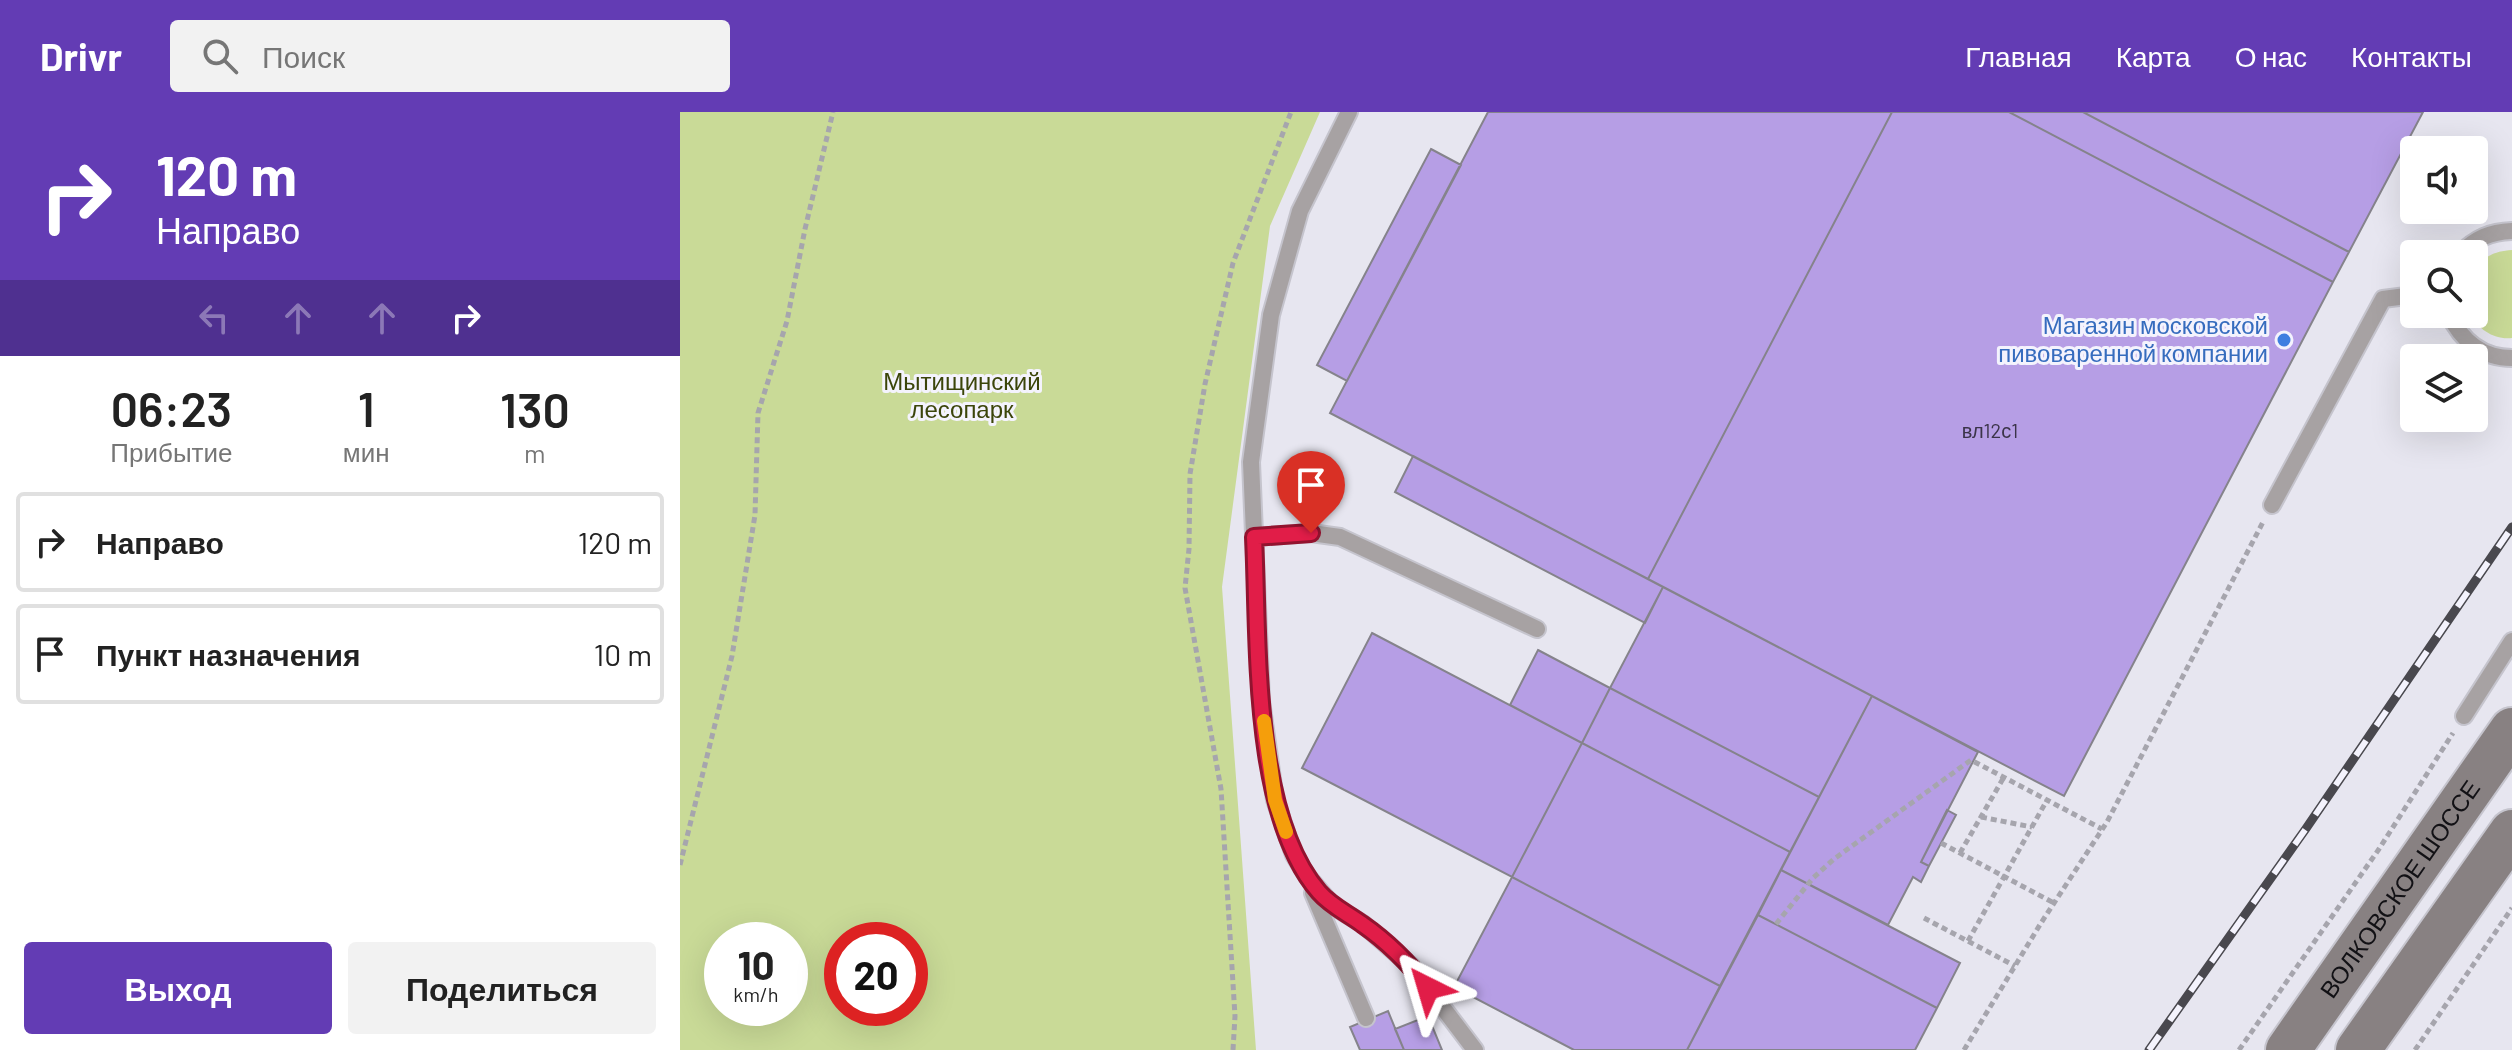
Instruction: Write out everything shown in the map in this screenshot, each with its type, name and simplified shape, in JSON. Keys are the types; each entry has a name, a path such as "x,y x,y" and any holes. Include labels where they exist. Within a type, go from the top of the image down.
{"main road":[{"name":"ВОЛКОВСКОЕ ШОССЕ","path":"2288,1050 2512,730"},
{"path":"2358,1050 2512,832"}],"lane":[{"path":"1349,112 1300,211 1271,315 1251,462 1261,701 1275,800 1294,855 1307,876 1333,906 1363,924 1412,967 1475,1050"},
{"path":"2475,240 2496,231 2512,231"},
{"path":"2272,505 2383,299 2400,297"},
{"path":"2456,328 2469,344 2487,354 2512,358"},
{"path":"1254,537 1311,533 1340,537 1537,629"},
{"path":"2464,716 2512,641"},
{"path":"1307,876 1366,1018"}],"path":[{"path":"680,865 732,656 755,515 758,413 787,321 833,112"},
{"path":"1233,1050 1235,1016 1221,789 1185,588 1190,474 1205,384 1233,263 1291,112"},
{"path":"1964,1050 2102,829 2272,505"},
{"path":"2239,1050 2379,849 2464,716"},
{"path":"1776,924 1813,878 1834,859 1971,760 2102,829"},
{"path":"1960,853 2004,777"},
{"path":"1968,941 2047,800"},
{"path":"1981,817 2032,827"},
{"path":"1941,843 2054,903"},
{"path":"2415,1050 2512,908"},
{"path":"1924,918 2015,966"}],"green space":[{"name":"Мытищинский лесопарк","path":"680,112 1320,112 1270,226 1222,587 1256,1050 680,1050"},
{"path":"2512,250 2512,338 2493,336 2482,328 2488,328 2488,257"}],"building":[{"path":"1488,112 1892,112 1648,579 1330,413"},
{"path":"1892,112 2009,112 2333,282 2064,796 1648,579"},
{"path":"2009,112 2083,112 2349,252 2333,282"},
{"path":"2083,112 2423,112 2410,136 2400,136 2400,156 2349,252"},
{"path":"1431,149 1461,165 1347,381 1317,365"},
{"path":"1413,456 1663,587 1645,623 1395,492"},
{"path":"1663,587 1872,696 1819,797 1610,688"},
{"path":"1372,633 1582,743 1512,877 1302,768"},
{"path":"1538,650 1610,688 1582,743 1510,705"},
{"path":"1610,688 1819,797 1790,852 1582,743"},
{"path":"1872,696 1978,752 1921,862 1929,866 1921,882 1913,877 1888,925 1781,870"},
{"path":"1582,743 1790,852 1720,986 1512,877"},
{"path":"1947,810 1956,815 1929,866 1921,862"},
{"path":"1781,870 1960,963 1937,1008 1758,915"},
{"path":"1512,877 1720,986 1687,1050 1574,1050 1454,987"},
{"path":"1758,915 1937,1008 1915,1050 1687,1050"},
{"path":"1388,1011 1404,1050 1360,1050 1350,1027"},
{"path":"1428,1016 1442,1050 1404,1050 1395,1029"}],"railway":[{"path":"2149,1050 2305,830 2512,527"}],"slow traffic":[{"path":"1264,721 1275,800 1286,832"}],"place":[{"name":"Магазин московской пивоваренной компании","path":"2284,340"}],"route":[{"path":"1311,533 1254,537 1261,701 1275,800 1294,855 1320,893 1333,906 1363,924 1393,948 1428,988"}]}
